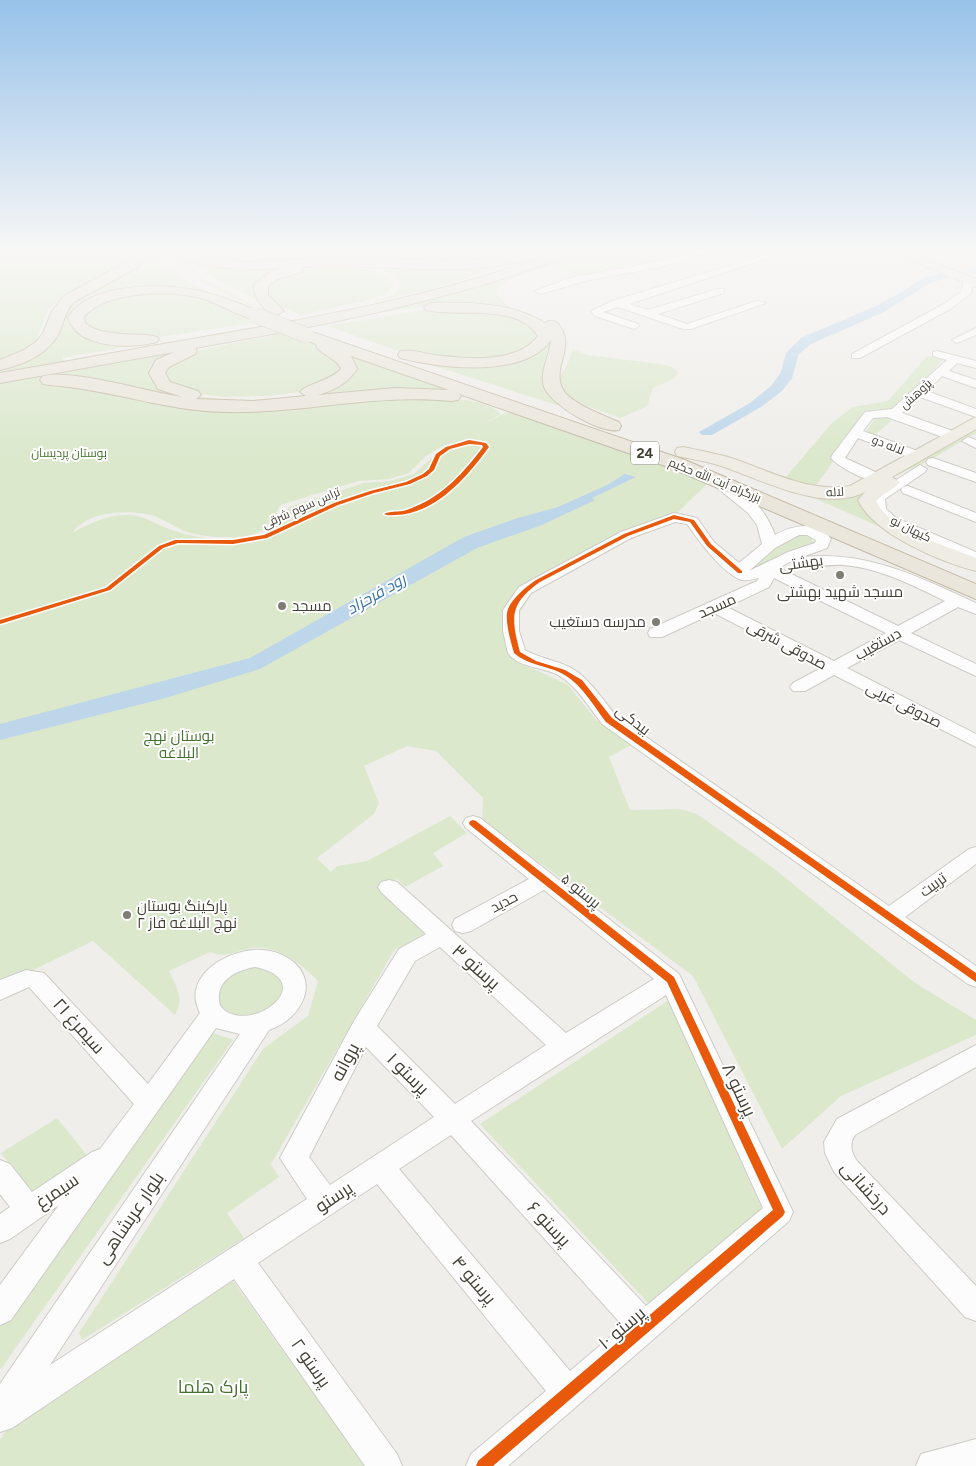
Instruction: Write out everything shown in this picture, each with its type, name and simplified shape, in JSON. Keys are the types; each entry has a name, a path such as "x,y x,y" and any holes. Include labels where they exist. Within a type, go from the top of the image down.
{"highway":[{"path":"0,365 25,355 40,346 50,334 54,319"},
{"path":"77,319 78,325 84,331 111,338 149,340 335,319"},
{"name":"24","path":"268,319 306,335"},
{"name":"24","path":"320,319 328,321"},
{"path":"328,321 333,319"},
{"path":"0,378 339,319"},
{"path":"358,343 425,359 480,362 504,359 529,352 540,345 546,336 540,326 528,319"},
{"path":"541,319 557,330 560,342 550,381 558,396 620,430"},
{"name":"بزرگراه آیت الله حکیم","path":"328,321 358,343 620,430 976,592"},
{"path":"278,329 184,353 162,364 157,377 164,385 181,393 242,399 307,392 340,379 349,369 346,360 306,335"},
{"path":"0,371 207,334"},
{"name":"بزرگراه آیت الله حکیم","path":"306,335 549,418 681,458 818,506 976,574"},
{"path":"0,383 44,380 76,381 102,385 182,404 237,408 362,394 425,392 458,396 549,418"}],"main road":[{"name":"لاله","path":"976,422 968,439 878,488 867,500 868,507 874,516 891,527 976,565"},
{"name":"لاله","path":"681,458 722,462 792,487 813,492 837,493 856,490 877,478 924,462"}],"street":[{"path":"615,319 634,326"},
{"path":"664,319 687,327 711,319"},
{"path":"856,356 923,319"},
{"path":"976,331 957,340 976,346"},
{"path":"937,354 976,365"},
{"name":"پژوهش","path":"877,478 841,462 838,458 840,454 869,415 896,412 955,359"},
{"path":"941,372 976,384"},
{"path":"919,392 976,413"},
{"path":"886,412 968,439"},
{"name":"لاله دو","path":"857,433 924,462"},
{"path":"681,458 714,482 748,503 759,514 768,531 770,545"},
{"path":"924,462 976,478"},
{"name":"کیهان نو","path":"924,462 879,497 877,501 879,511 891,520 976,558"},
{"path":"908,490 976,518"},
{"name":"بیدکی","path":"740,572 709,545 692,521 686,518 674,517 626,535 530,586 511,610 511,632 514,648 523,656 563,671 579,682 609,720 976,978"},
{"path":"740,572 787,532 796,529 811,531 824,539 819,547 795,554 766,568"},
{"path":"795,554 830,553 881,562 976,599"},
{"name":"بهشتی","path":"740,572 750,576 766,568 818,559 858,561 888,570 976,609"},
{"path":"766,568 976,671"},
{"name":"مسجد","path":"656,633 763,584 767,577 766,568"},
{"name":"دستغیب","path":"799,687 957,601"},
{"name":"صدوقی شرقی","path":"715,607 832,668"},
{"name":"صدوقی غربی","path":"832,668 976,741"},
{"name":"پرستو ۵","path":"473,823 671,980"},
{"name":"تربیت","path":"889,917 976,854"},
{"name":"حدید","path":"452,930 545,880"},
{"name":"پرستو ۳","path":"389,887 452,930 564,1046"},
{"name":"پروانه","path":"326,1202 294,1158 363,1028 407,955 452,930"},
{"path":"269,959 281,963 290,970 295,979 297,990 286,1010 260,1024 233,1025 213,1014 207,1006 208,986 214,977 232,964 243,960 269,959"},
{"name":"سیمرغ ۲۱","path":"0,991 28,977 36,979 149,1103"},
{"name":"پرستو","path":"0,1416 564,1046 671,980"},
{"name":"پرستو ۸","path":"671,980 780,1212"},
{"path":"0,1310 213,1014"},
{"name":"بلوار عربشاهی","path":"0,1412 260,1024"},
{"name":"پرستو ۱","path":"363,1028 453,1119"},
{"name":"درخشانی","path":"976,1055 846,1127 838,1136 836,1147 838,1158 847,1169 976,1307"},
{"name":"پرستو ۶","path":"453,1119 646,1328"},
{"name":"سیمرغ","path":"0,1230 114,1152"},
{"name":"پرستو ۴","path":"380,1167 568,1393"},
{"path":"0,1172 29,1210"},
{"name":"پرستو ۱۰","path":"483,1466 780,1212"},
{"name":"پرستو ۲","path":"238,1260 385,1466"},
{"path":"933,1466 976,1456"}],"green space":[{"name":"بوستان نهج البلاغه","path":"0,319 44,319 38,336 46,344 60,319 81,319 74,326 151,341 177,338 62,358 72,368 201,346 191,349 153,372 185,395 231,400 273,399 302,395 346,378 336,349 478,399 452,394 174,405 442,396 481,403 501,414 483,424 507,412 674,469 707,484 665,525 620,544 533,592 519,614 514,660 568,685 596,720 631,745 609,757 630,810 680,809 697,814 772,867 915,983 976,1020 976,1035 841,1096 782,1149 693,976 482,820 483,798 436,751 407,746 364,766 379,803 374,814 317,858 331,872 337,866 367,861 450,816 467,833 433,853 443,866 405,887 397,879 380,889 427,934 394,950 271,1164 279,1177 227,1213 244,1238 82,1340 79,1333 263,1049 308,1016 318,981 296,962 270,949 251,948 226,955 210,952 169,971 177,987 179,998 178,1009 175,1015 93,941 0,986","holes":["448,443 414,474 390,481 364,483 289,507 279,524 269,532 256,537 226,540 210,539 181,533 150,520 130,515 107,518 72,533 79,526 96,517 127,512 151,515 185,531 202,535 213,537 246,536 263,530 273,519 280,505 358,481 389,479 409,473 426,456"]},
{"path":"82,319 253,319 259,322 152,338 114,337 82,325"},
{"path":"367,319 521,319 535,325 541,340 523,352 486,360 410,355 327,326"},
{"path":"526,319 533,319 554,331 546,379 582,413 409,358 483,363 545,345"},
{"path":"284,333 328,350 338,357 343,372 301,392 267,396 226,397 199,394 165,381 165,366 197,351"},
{"path":"573,349 588,355 670,366 678,372 675,378 653,388 647,406 621,418 567,399 555,384 567,365"},
{"path":"927,356 944,359 894,410 866,414 815,487 786,477 832,423 853,407 888,401"},
{"path":"878,415 893,419 874,436 865,433"},
{"path":"976,426 976,433 928,461 884,481"},
{"path":"864,493 861,503 867,515 887,530 805,494 855,495"},
{"path":"788,535 806,535 812,539 814,544 744,572 745,568 776,549"},
{"path":"254,965 282,975 283,999 255,1016 244,1017 228,1012 217,999 221,984 234,973"},
{"path":"669,1000 764,1214 651,1306 480,1124"},
{"path":"210,1032 233,1040 0,1370 0,1326 129,1150"},
{"path":"57,1118 90,1159 37,1198 1,1153"},
{"name":"پارک هلما","path":"233,1281 365,1466 0,1466 0,1440 8,1428"}],"water":[{"path":"625,474 636,477 592,498 595,500 542,525 477,548 260,669 162,699 0,740 0,724 250,658 464,537 518,518 558,507 607,485"}],"waterway":[{"name":"رود فرحزاد","path":"795,351 806,341 856,319"},
{"name":"رود فرحزاد","path":"756,404 782,383 788,372 793,353"},
{"name":"رود فرحزاد","path":"707,432 750,407"}],"cycle path":[{"name":"تراس سوم شرقی","path":"0,622 108,589 161,547 177,541 233,542 265,537 336,504 408,483 425,475 431,470 438,455 448,448 469,442 484,444 486,447 470,468 441,495 419,508 403,513 387,514"},
{"path":"740,572 709,545 692,521 674,517 626,535 538,581 525,590 511,610 511,631 517,653 534,662 563,671 579,682 609,720 976,978"},
{"path":"473,823 671,980 779,1212 483,1466"}],"place":[{"name":"مسجد شهید بهشتی","path":"840,575"},
{"name":"مسجد","path":"282,606"},
{"name":"مدرسه دستغیب","path":"656,622"},
{"name":"پارکینگ بوستان نهج البلاغه فاز ۲","path":"127,915"}],"park label":[{"name":"بوستان پردیسان","path":"69,453"}]}
